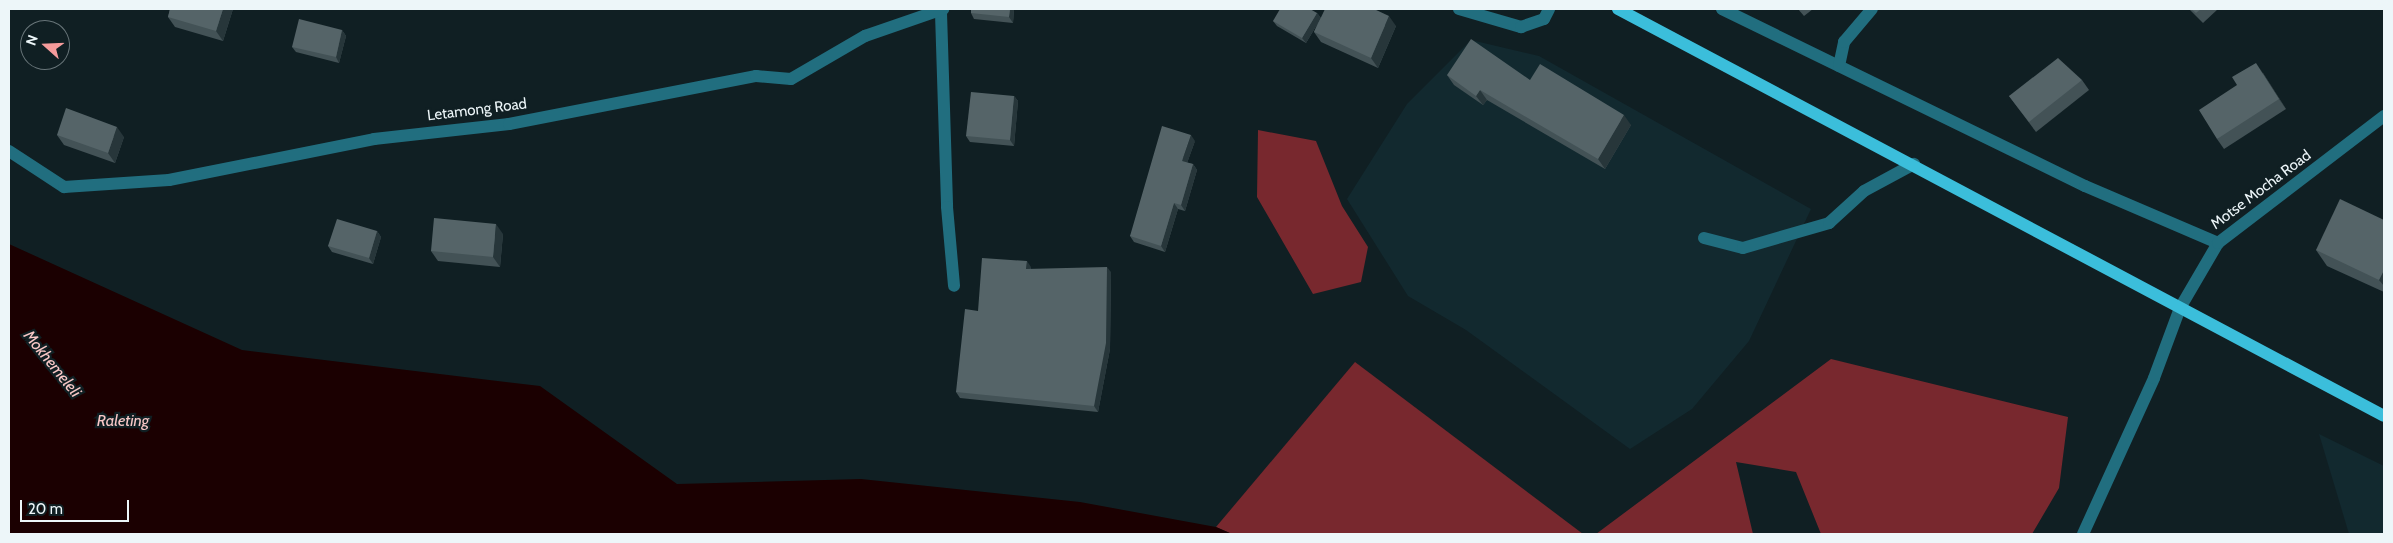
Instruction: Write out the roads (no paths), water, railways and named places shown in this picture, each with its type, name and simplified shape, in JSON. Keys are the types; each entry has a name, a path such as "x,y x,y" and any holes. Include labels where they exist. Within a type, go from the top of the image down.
{"main road":[{"path":"1618,9 1914,164 2384,416"}],"street":[{"path":"1459,9 1522,27 1544,19 1549,9"},
{"path":"1722,9 2085,186 2218,242"},
{"path":"1839,66 1844,42 1872,9"},
{"path":"942,11 947,207 954,286"},
{"name":"Letamong Road","path":"9,151 64,187 169,180 374,139 509,124 756,76 792,79 865,36 942,11"},
{"name":"Motse Mocha Road","path":"2083,534 2154,378 2180,308 2218,242 2384,116"},
{"path":"1704,238 1743,248 1829,223 1864,191 1914,164"}],"water":[{"name":"Raleting","path":"9,244 242,350 540,386 677,484 861,479 1080,502 1216,527 1232,534 9,534"}],"water label":[{"name":"Mokhemeleli","path":"52,364"}]}
